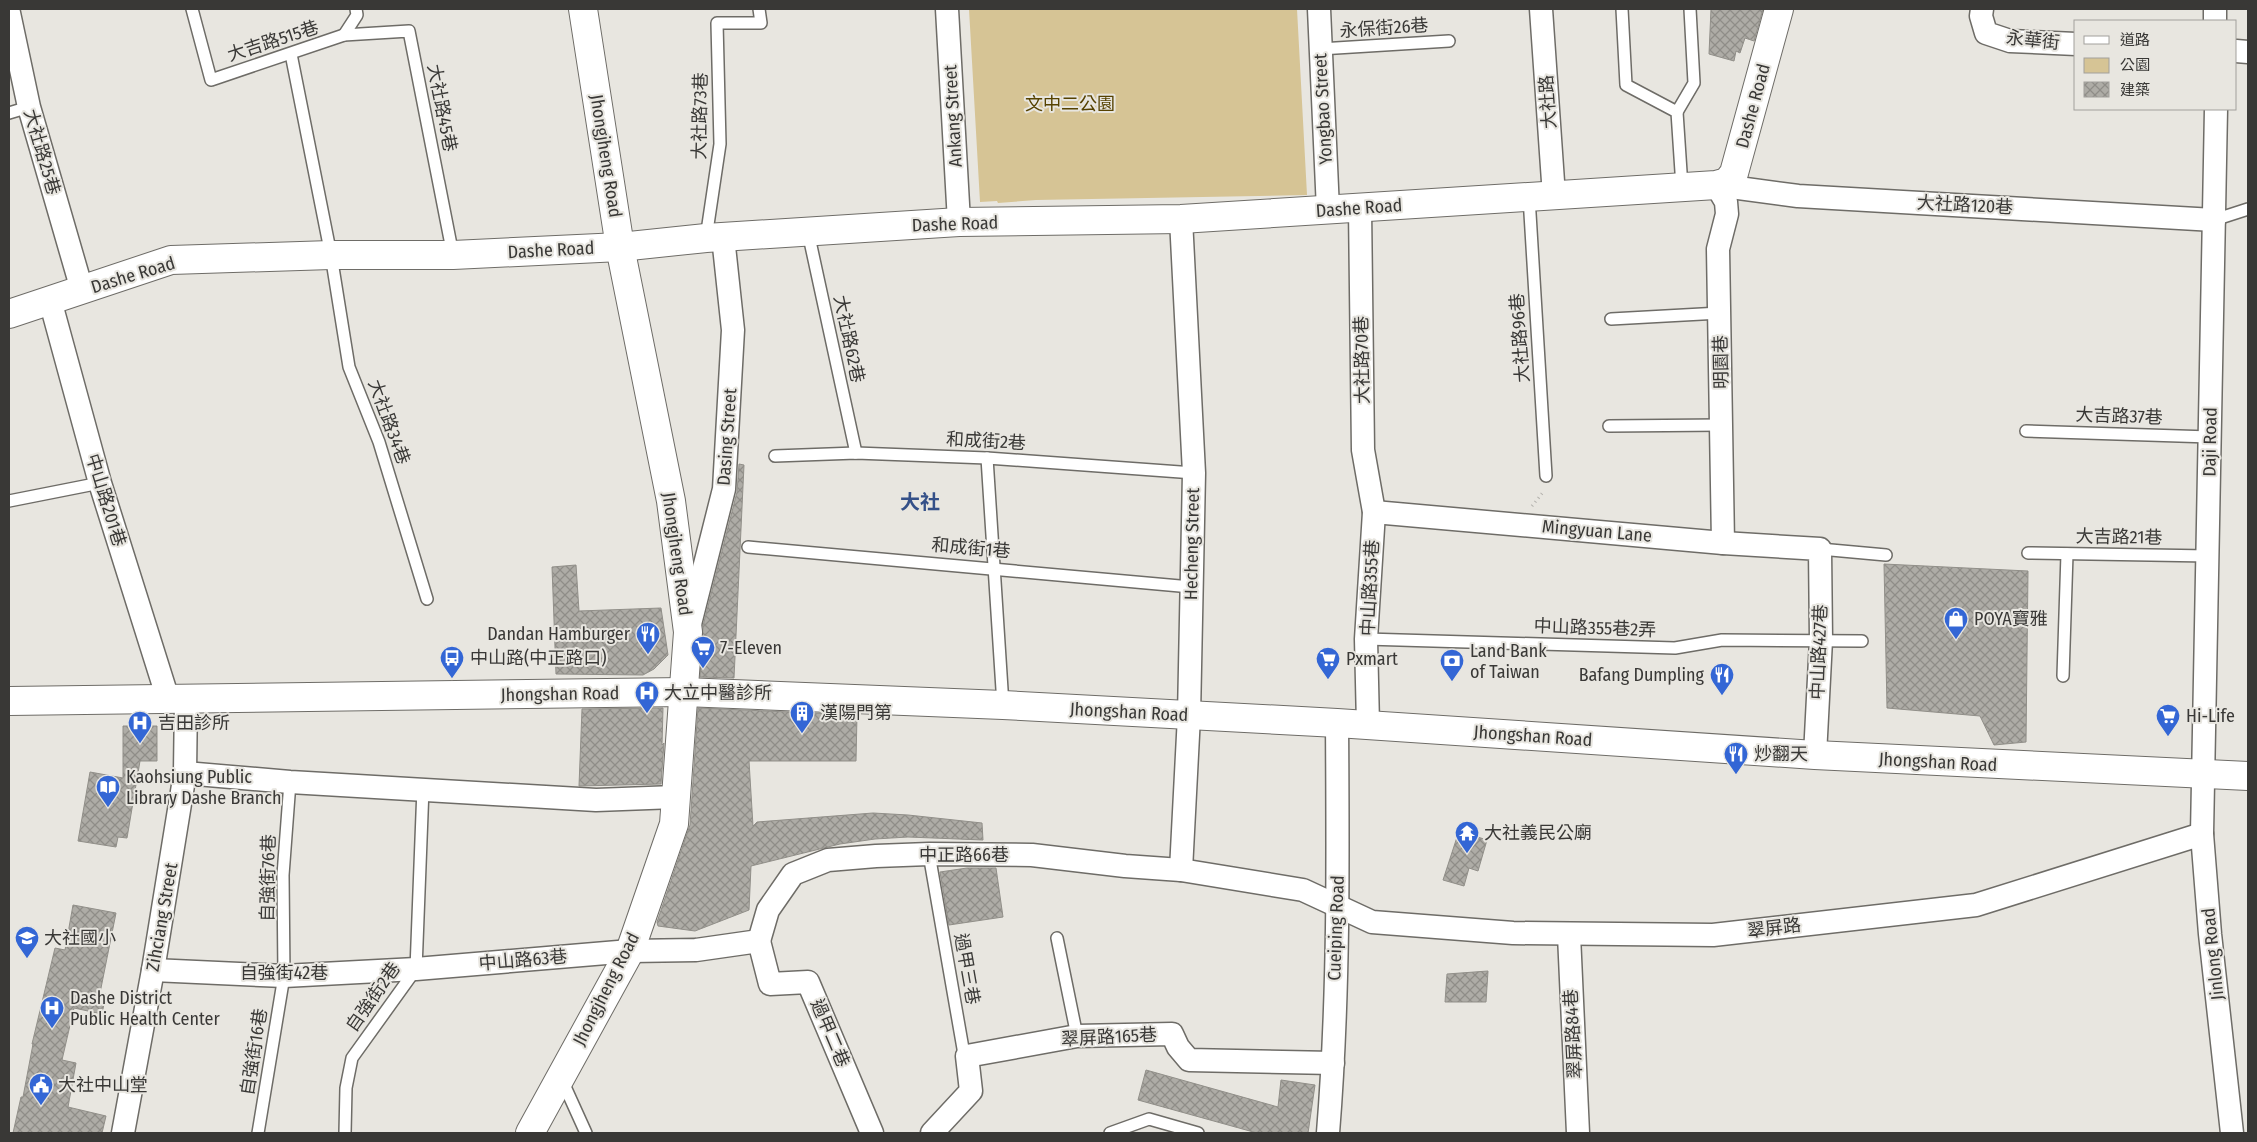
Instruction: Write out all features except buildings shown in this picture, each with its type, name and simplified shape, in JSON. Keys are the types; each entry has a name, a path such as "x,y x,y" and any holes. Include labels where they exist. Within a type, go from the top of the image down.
{"main road":[{"name":"Jhongjheng Road","path":"530,1133 630,951 674,824 688,632 672,501 620,247 583,9"},
{"name":"Dashe Road","path":"9,314 171,260 331,255 453,255 620,247 715,238 959,222 1181,219 1716,185 1727,182 1734,174 1779,9"},
{"name":"Jhongshan Road","path":"9,701 684,692 1003,705 1337,723 1814,755 2248,776"}],"street":[{"name":"Ankang Street","path":"947,9 959,222"},
{"name":"Yongbao Street","path":"1318,9 1328,210"},
{"name":"大社路","path":"1541,9 1541,196"},
{"name":"永華街","path":"1982,9 1981,16 1986,33 2010,41 2074,44"},
{"name":"大社路25巷","path":"9,13 19,110 82,290"},
{"name":"Daji Road","path":"2204,775 2216,110"},
{"name":"大社路120巷","path":"1716,185 1798,196 2214,220"},
{"name":"明園巷","path":"1716,185 1726,202 1727,214 1718,249 1723,542"},
{"name":"大社路70巷","path":"1360,208 1363,450 1374,512"},
{"name":"Hecheng Street","path":"1181,219 1194,473 1188,716 1181,870"},
{"name":"Dasing Street","path":"688,632 724,488 733,330 715,238"},
{"name":"中山路201巷","path":"50,300 100,483 177,699"},
{"name":"Mingyuan Lane","path":"1374,512 1820,549"},
{"name":"中山路355巷","path":"1368,725 1366,639 1374,512"},
{"name":"中山路427巷","path":"1814,755 1821,640 1820,549"},
{"name":"Zihciang Street","path":"123,1133 153,970 185,773 177,699"},
{"name":"Cueiping Road","path":"1328,1133 1334,1063 1335,947 1338,907 1337,723"},
{"path":"185,773 290,782 423,788 596,800 675,796"},
{"name":"Jinlong Road","path":"2204,775 2202,834 2210,934 2232,1133"},
{"name":"翠屏路","path":"1338,907 1372,922 1569,934 1713,935 1976,905 2202,834"},
{"name":"中正路66巷","path":"759,941 768,910 792,874 828,860 929,854 1032,855 1125,866 1181,870 1303,890 1338,907"},
{"name":"翠屏路84巷","path":"1569,934 1578,1133"},
{"path":"630,951 696,950 759,941"},
{"name":"過甲二巷","path":"759,941 770,984 808,982 872,1133"},
{"name":"中山路63巷","path":"416,969 630,951"},
{"name":"自強街42巷","path":"153,970 284,976 416,969"},
{"name":"翠屏路165巷","path":"971,1091 967,1056 1077,1036 1172,1034 1178,1047 1189,1060 1334,1063"},
{"path":"934,1133 971,1091"}],"lane":[{"name":"大吉路515巷","path":"192,9 211,80 344,36 357,15 356,9"},
{"name":"大社路73巷","path":"715,238 720,144 717,23 761,22 759,9"},
{"path":"1622,9 1626,85 1677,112"},
{"path":"1682,188 1677,112 1694,83 1690,9"},
{"name":"大社路45巷","path":"344,36 409,31 453,255"},
{"name":"永保街26巷","path":"1320,49 1449,41"},
{"name":"大社路34巷","path":"292,54 331,255 349,367 380,442 427,599"},
{"name":"大社路96巷","path":"1541,196 1546,476"},
{"path":"2214,220 2248,209"},
{"name":"大社路62巷","path":"808,232 856,453"},
{"path":"1610,319 1720,313"},
{"path":"1609,426 1722,425"},
{"name":"大吉路37巷","path":"2026,430 2210,437"},
{"name":"和成街2巷","path":"775,456 856,453 987,458 1194,473"},
{"path":"987,458 1003,705"},
{"path":"9,501 100,483"},
{"name":"和成街1巷","path":"748,546 1192,587"},
{"path":"1820,549 1886,555"},
{"name":"大吉路21巷","path":"2028,552 2209,556"},
{"path":"2063,676 2067,554"},
{"name":"中山路355巷2弄","path":"1366,639 1675,648 1722,640 1862,641"},
{"name":"自強街76巷","path":"284,976 283,875 290,782"},
{"name":"自強街2巷","path":"345,1133 346,1088 352,1058 416,969 423,788"},
{"name":"過甲三巷","path":"929,854 971,1091"},
{"path":"1056,938 1077,1036"},
{"name":"自強街16巷","path":"258,1133 284,976"},
{"path":"560,1077 586,1133"},
{"path":"1110,1133 1149,1119 1198,1133"}],"path":[{"path":"1527,525 1532,506 1545,490 1546,476"}],"green space":[{"name":"文中二公園","path":"969,9 1297,9 1307,195 980,202"}],"place":[{"name":"POYA寶雅","path":"1956,640"},
{"name":"Dandan Hamburger","path":"648,655"},
{"name":"7-Eleven","path":"703,669"},
{"name":"中山路(中正路口)","path":"452,679"},
{"name":"Pxmart","path":"1328,680"},
{"name":"Land Bank of Taiwan","path":"1452,682"},
{"name":"Bafang Dumpling","path":"1722,696"},
{"name":"大立中醫診所","path":"647,714"},
{"name":"漢陽門第","path":"802,734"},
{"name":"Hi-Life","path":"2168,737"},
{"name":"吉田診所","path":"140,744"},
{"name":"炒翻天","path":"1736,775"},
{"name":"Kaohsiung Public Library Dashe Branch","path":"108,808"},
{"name":"大社義民公廟","path":"1467,854"},
{"name":"大社國小","path":"27,959"},
{"name":"Dashe District Public Health Center","path":"52,1029"},
{"name":"大社中山堂","path":"41,1106"}],"district":[{"name":"大社","path":"920,502"}]}
